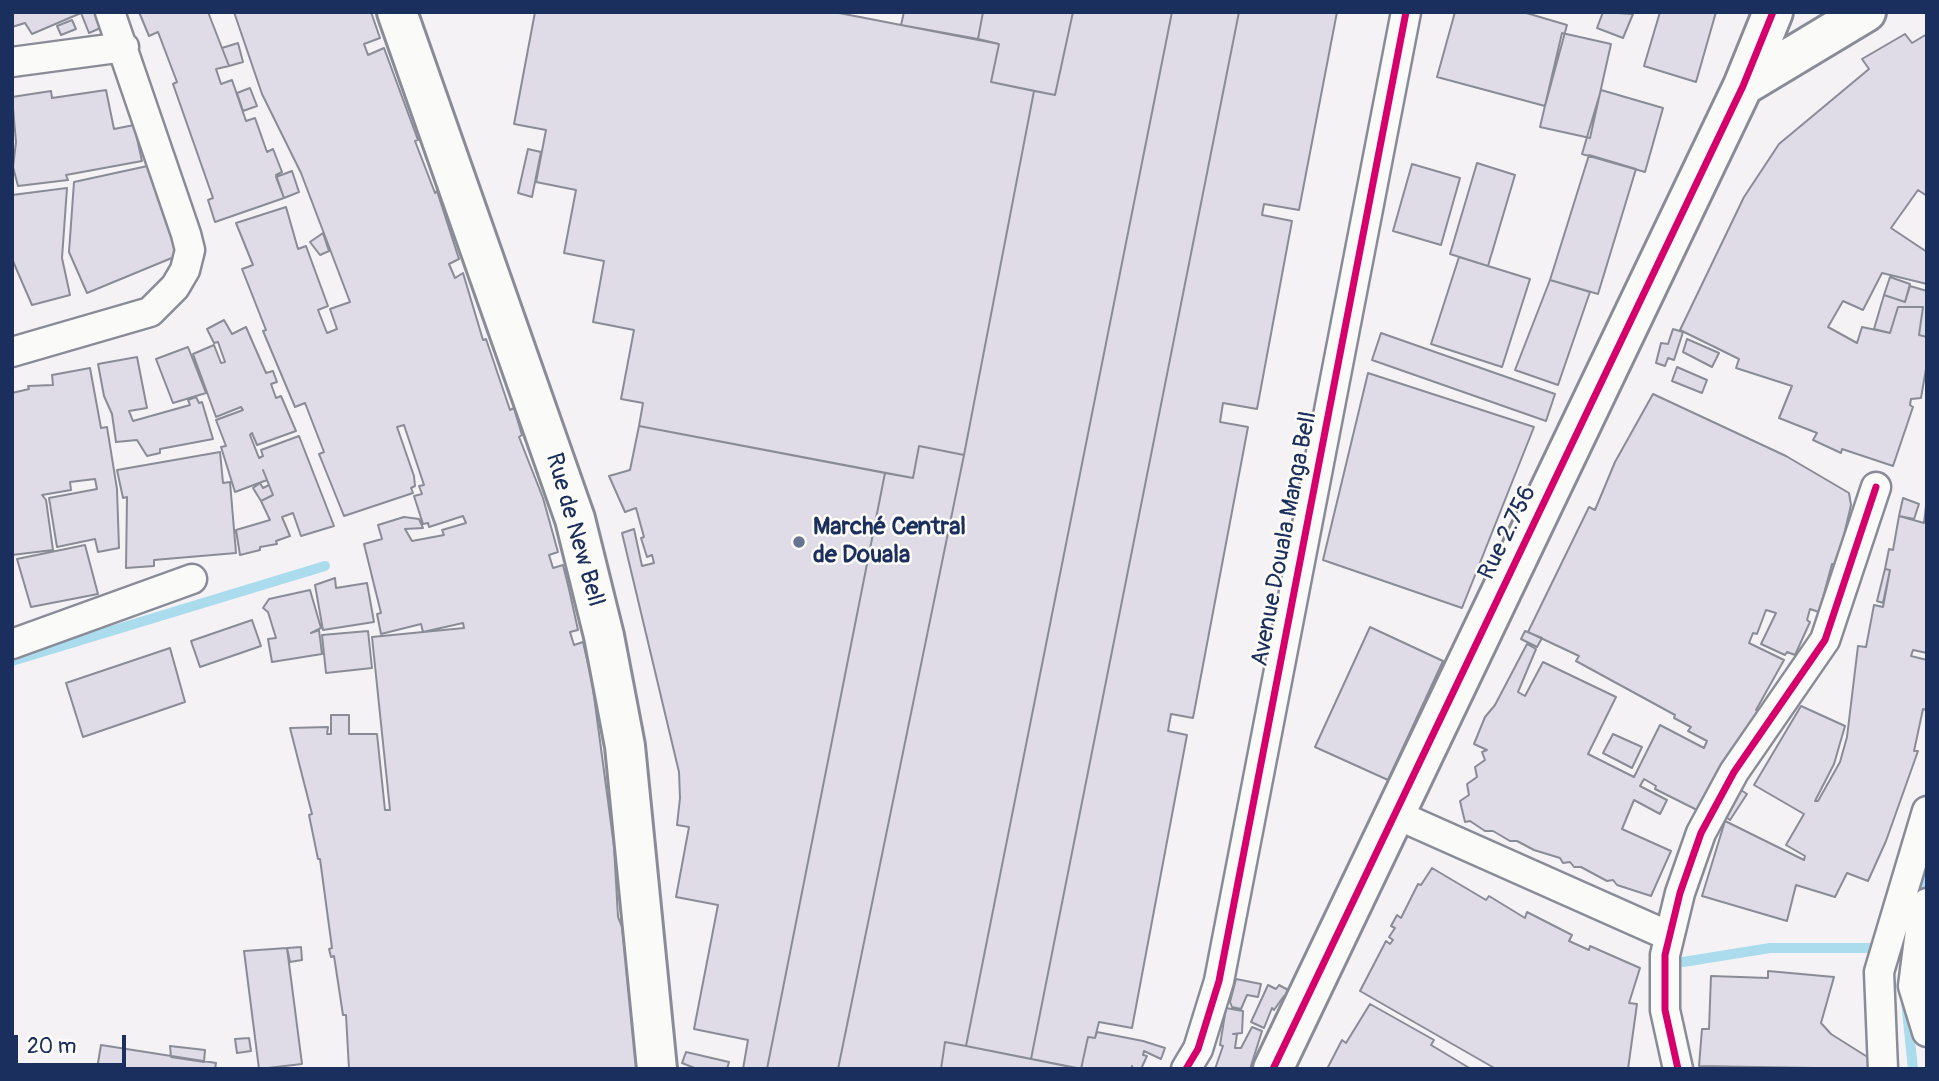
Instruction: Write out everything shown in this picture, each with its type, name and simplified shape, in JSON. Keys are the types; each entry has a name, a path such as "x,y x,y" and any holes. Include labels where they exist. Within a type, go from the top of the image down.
{"street":[{"path":"12,352 150,312 175,287 186,270 190,250 186,234 110,12"},
{"name":"Rue de New Bell","path":"397,12 575,519 604,636 625,746 657,1069"},
{"name":"Avenue Douala Manga Bell","path":"1186,1069 1198,1049 1219,981 1406,12"},
{"name":"Rue 2.756","path":"1273,1069 1743,86 1773,12"},
{"path":"1743,86 1866,12"},
{"path":"12,62 124,47"},
{"path":"1676,1067 1665,1010 1665,955 1701,833 1734,772 1825,640 1876,487"},
{"path":"12,644 191,579"},
{"path":"1883,1069 1879,972 1927,811"},
{"path":"1395,814 1669,936"},
{"path":"1927,903 1921,923 1913,986 1927,1031"}],"building":[{"path":"12,12 100,12 105,26 89,33 81,13 32,34 25,23 12,27"},
{"path":"139,12 208,12 229,66 216,69 221,84 232,80 246,121 255,118 267,152 273,149 282,172 276,175 284,198 215,222 208,200 213,198 173,84 177,82 158,32 149,36"},
{"path":"234,12 371,12 380,38 364,44 368,55 384,48 418,140 415,141 435,193 437,191 459,259 449,264 455,278 463,273 483,340 486,339 510,410 514,408 522,435 519,437 543,498 558,552 549,555 553,568 563,565 569,589 578,630 570,632 574,645 583,642 592,681 614,846 618,917 622,927 633,1023 637,1023 639,1069 349,1069 346,1015 343,1015 334,956 331,957 329,949 332,948 320,859 309,815 312,814 290,728 328,727 327,734 331,734 331,715 349,715 349,734 377,734 385,810 390,810 372,637 464,628 463,623 423,632 421,624 381,634 377,614 381,613 364,544 382,539 378,525 404,517 419,519 423,528 405,529 412,541 444,535 442,530 466,523 463,516 429,527 428,523 423,524 414,496 422,494 419,486 424,485 404,425 397,427 414,476 415,486 411,488 413,493 344,516 319,454 324,452 305,403 295,407 263,331 266,330 242,269 253,265 236,223 286,207 298,249 306,246 328,306 318,310 327,333 337,329 330,309 350,302 301,173 262,94"},
{"path":"535,12 834,12 999,44 991,82 1034,91 964,455 919,446 913,478 639,426 643,403 621,399 634,330 593,322 604,261 564,253 576,190 536,182 546,130 514,124"},
{"path":"904,12 983,12 978,39 901,25"},
{"path":"983,12 1073,12 1055,95 991,82 999,44 978,39"},
{"path":"1073,12 1172,12 966,1046 945,1042 941,1069 838,1069 964,455 1034,91 1055,95"},
{"path":"1172,12 1239,12 1031,1059 966,1046"},
{"path":"1239,12 1337,12 1299,210 1264,204 1262,215 1292,221 1257,409 1223,403 1220,422 1248,427 1193,718 1171,714 1168,731 1187,735 1132,1028 1099,1022 1095,1038 1088,1037 1081,1069 1031,1059"},
{"path":"1455,12 1523,12 1567,25 1545,106 1437,77"},
{"path":"1603,12 1633,14 1623,38 1597,28"},
{"path":"1660,12 1716,12 1696,82 1644,66"},
{"path":"72,20 76,29 61,35 57,26"},
{"path":"1562,33 1611,44 1590,138 1540,127"},
{"path":"1905,34 1912,43 1927,34 1927,196 1918,190 1891,228 1927,252 1927,284 1882,273 1863,310 1843,301 1828,327 1857,343 1862,327 1890,333 1898,307 1923,307 1919,335 1927,337 1927,363 1921,398 1911,399 1910,405 1913,407 1893,466 1842,449 1841,453 1813,440 1817,433 1779,418 1792,386 1736,368 1739,359 1680,330 1744,197 1779,144 1869,69 1862,59"},
{"path":"238,43 243,62 229,66 222,48"},
{"path":"250,88 257,106 243,111 237,93"},
{"path":"106,90 114,129 134,125 142,161 66,175 68,180 18,186 13,167 16,142 12,97 51,91 52,98"},
{"path":"1601,90 1663,108 1645,172 1582,154"},
{"path":"528,149 541,152 532,197 518,193"},
{"path":"1589,155 1636,169 1598,294 1550,280"},
{"path":"1477,163 1515,175 1488,266 1450,254"},
{"path":"1412,164 1460,178 1441,245 1393,231"},
{"path":"152,165 179,255 87,293 69,252 74,182"},
{"path":"292,171 299,192 284,198 276,177"},
{"path":"67,188 62,258 70,295 32,305 12,259 12,195"},
{"path":"323,233 329,251 320,255 310,242"},
{"path":"1459,257 1530,279 1502,367 1431,344"},
{"path":"1890,277 1910,284 1905,302 1884,295"},
{"path":"1550,280 1590,292 1558,385 1515,370"},
{"path":"1910,286 1927,291 1927,337 1919,335 1923,307 1898,307 1890,333 1874,329 1884,295 1905,302"},
{"path":"224,320 232,334 246,327 266,373 273,371 277,382 271,384 276,398 281,396 296,431 257,445 252,433 250,435 259,458 263,456 261,450 299,436 334,526 301,536 293,513 282,517 290,536 276,541 277,544 240,555 236,530 270,520 261,501 273,495 267,480 235,492 221,447 226,446 216,420 243,410 241,407 216,417 193,354 214,345 221,363 225,362 218,342 214,343 207,329"},
{"path":"1673,329 1683,332 1674,360 1668,358 1665,366 1656,363 1661,343 1668,344"},
{"path":"1381,333 1555,394 1546,421 1372,360"},
{"path":"1687,339 1719,353 1712,367 1683,352"},
{"path":"188,347 206,393 173,403 156,359"},
{"path":"137,357 147,408 129,411 133,421 190,405 188,400 196,397 199,403 202,402 213,439 160,449 160,453 147,456 137,440 116,442 112,414 104,396 98,364"},
{"path":"1677,367 1707,380 1702,393 1672,381"},
{"path":"90,368 101,428 107,427 117,489 119,548 98,552 95,539 57,547 49,498 97,489 95,479 70,482 71,490 42,495 46,500 53,550 12,555 12,393 29,389 28,386 53,385 52,375"},
{"path":"1368,373 1534,427 1462,608 1323,560"},
{"path":"1653,394 1786,456 1849,493 1851,505 1837,565 1832,564 1819,612 1810,609 1807,620 1810,622 1795,655 1787,652 1785,655 1761,644 1776,613 1766,610 1757,634 1753,633 1749,643 1784,660 1756,710 1759,711 1732,756 1728,754 1697,810 1655,789 1656,786 1644,779 1640,786 1667,800 1660,814 1634,800 1622,829 1671,851 1651,896 1617,885 1613,880 1607,881 1581,867 1574,867 1570,862 1563,863 1560,858 1534,850 1517,841 1510,841 1493,831 1485,831 1470,821 1465,822 1460,801 1469,795 1467,784 1477,777 1475,767 1485,760 1482,752 1487,750 1474,744 1485,717 1495,705 1527,644 1536,649 1518,692 1525,696 1543,662 1616,697 1588,754 1634,777 1660,725 1704,748 1707,741 1688,731 1691,727 1674,718 1675,715 1576,661 1579,656 1528,632 1589,507 1595,510 1615,462"},
{"path":"639,426 885,473 767,1069 743,1069 748,1040 694,1029 718,905 676,897 689,827 677,825 679,772 622,533 634,529 642,566 654,563 652,555 647,557 636,508 625,512 609,476 630,470"},
{"path":"919,446 964,455 838,1069 767,1069 885,473 913,478"},
{"path":"220,452 223,483 230,482 236,553 154,560 154,566 126,568 127,497 123,498 117,470"},
{"path":"260,483 263,488 269,485 273,495 261,501 253,488"},
{"path":"1927,497 1927,653 1913,650 1911,656 1927,660 1927,710 1923,709 1914,751 1918,751 1886,841 1868,881 1847,873 1835,897 1796,885 1787,921 1702,896 1725,821 1804,860 1805,856 1786,845 1804,814 1754,785 1801,706 1845,726 1834,764 1815,801 1818,801 1840,762 1847,737 1858,646 1866,647 1874,605 1883,607 1890,570 1885,569 1889,549 1893,550 1899,516 1924,523"},
{"path":"1903,498 1919,504 1914,519 1899,516"},
{"path":"85,545 98,594 31,607 17,559"},
{"path":"1885,569 1890,570 1883,603 1877,601"},
{"path":"335,578 336,588 367,583 374,622 323,630 315,585"},
{"path":"310,590 321,628 311,633 319,630 322,654 272,662 268,639 276,638 268,612 263,608 269,599"},
{"path":"252,620 261,646 200,667 191,641"},
{"path":"1370,627 1443,661 1388,780 1315,747"},
{"path":"368,631 372,668 326,673 322,635"},
{"path":"1525,631 1542,638 1537,647 1521,639"},
{"path":"170,648 185,702 83,737 66,683"},
{"path":"1613,734 1642,747 1632,768 1603,753"},
{"path":"1738,788 1747,794 1730,820 1721,814"},
{"path":"1432,868 1486,900 1489,896 1525,918 1527,912 1572,935 1569,941 1589,950 1590,946 1640,968 1629,1003 1637,1004 1628,1069 1496,1069 1360,991 1386,941 1390,944 1393,940 1389,937 1395,928 1391,926 1397,915 1401,918 1418,884 1421,885"},
{"path":"301,947 302,960 290,962 287,948"},
{"path":"287,948 302,1064 259,1069 244,951"},
{"path":"1768,971 1834,977 1821,1023 1831,1034 1877,1063 1875,1069 1699,1066 1702,1029 1709,1029 1711,976 1768,978"},
{"path":"1236,979 1261,984 1258,997 1247,995 1241,1009 1232,1007 1230,1002"},
{"path":"1268,985 1276,989 1279,985 1290,991 1274,1010 1272,1008 1264,1028 1251,1022"},
{"path":"1370,1004 1434,1040 1431,1045 1471,1069 1327,1069 1342,1040 1346,1043"},
{"path":"1226,1008 1243,1011 1242,1033 1233,1034 1237,1034 1235,1048 1241,1048 1252,1027 1262,1031 1250,1069 1215,1069 1223,1046 1220,1045"},
{"path":"1097,1032 1165,1048 1161,1059 1144,1051 1143,1055 1147,1056 1141,1069 1133,1069 1132,1066 1131,1069 1081,1069 1088,1037 1095,1038"},
{"path":"249,1038 251,1051 237,1053 235,1039"},
{"path":"945,1042 966,1046 1082,1069 941,1069"},
{"path":"101,1045 216,1063 215,1069 97,1069"},
{"path":"170,1046 205,1050 204,1062 171,1057"},
{"path":"686,1052 729,1062 727,1069 697,1069 682,1063"}],"waterway":[{"path":"12,661 325,566"},
{"path":"1916,903 1927,869"},
{"path":"1683,962 1770,948 1902,948"},
{"path":"1906,1001 1913,1069"}],"cycle path":[{"path":"1186,1069 1198,1049 1219,981 1406,12"},
{"path":"1273,1069 1743,86 1773,12"},
{"path":"1678,1069 1665,1010 1665,955 1680,893 1701,833 1734,772 1825,640 1876,487"}],"place":[{"name":"Marché Central de Douala","path":"799,542"}]}
